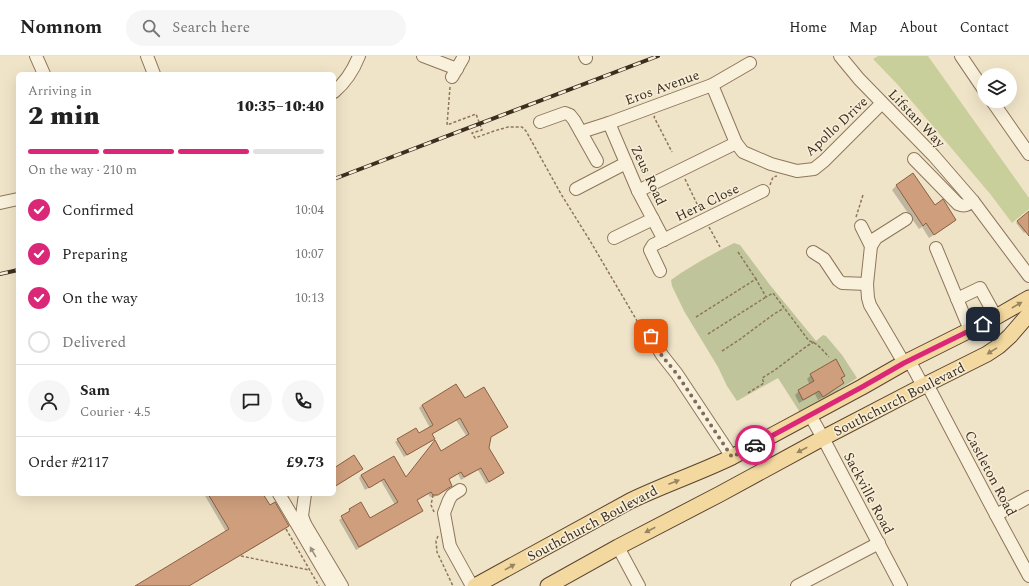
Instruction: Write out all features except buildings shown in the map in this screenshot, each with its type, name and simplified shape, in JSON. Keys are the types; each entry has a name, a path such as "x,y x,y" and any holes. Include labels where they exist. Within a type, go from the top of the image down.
{"main road":[{"name":"Southchurch Boulevard","path":"475,586 630,501 650,491 732,457 906,362 996,317 1029,298"},
{"name":"Southchurch Boulevard","path":"548,586 823,438 987,354 1010,336 1028,316"}],"street":[{"path":"36,56 43,72"},
{"path":"147,56 153,72"},
{"path":"336,90 343,85 351,74 359,56"},
{"path":"423,56 457,68"},
{"name":"Lifstan Way","path":"840,56 859,79 934,156 973,201 1029,276"},
{"path":"961,56 977,80"},
{"name":"Eros Avenue","path":"581,132 712,85 750,63"},
{"name":"Apollo Drive","path":"712,85 736,143 742,152 771,164 797,171 814,169 824,161 882,103"},
{"path":"997,108 1029,154"},
{"path":"540,122 565,114 570,115 597,161"},
{"name":"Zeus Road","path":"609,123 638,191 664,240"},
{"path":"638,191 736,143"},
{"path":"914,160 958,204 964,206 973,201"},
{"path":"576,189 626,163"},
{"name":"Hera Close","path":"660,271 650,250 653,245 763,191"},
{"path":"0,203 16,199"},
{"path":"614,238 653,219"},
{"path":"871,246 876,238 906,219"},
{"path":"861,226 871,246"},
{"name":"Castleton Road","path":"871,246 867,284 870,305 906,362 925,385 1029,576"},
{"path":"936,248 970,330"},
{"path":"813,252 824,259 838,280 842,283 867,284"},
{"path":"957,299 980,288 996,317"},
{"path":"651,336 662,356 677,374 732,457"},
{"name":"Sackville Road","path":"810,415 901,586"},
{"path":"460,490 452,494 444,513 450,546 472,586"},
{"path":"295,525 302,516 305,496"},
{"path":"282,497 295,525 333,586"},
{"path":"996,515 1029,498"},
{"path":"295,525 342,586"},
{"path":"797,586 879,543"},
{"path":"618,547 639,586"}],"path":[{"path":"457,68 450,80 447,125 476,114 482,130 472,133 475,138 508,127 522,127 526,131 561,194 589,239 642,331 651,336"},
{"path":"657,105 654,118 672,152"},
{"path":"763,191 769,188 773,177 780,174 783,167"},
{"path":"681,170 720,247"},
{"path":"861,226 856,217 862,195"},
{"path":"738,252 766,297"},
{"path":"696,317 756,279"},
{"path":"708,334 773,293 809,341 814,342 829,357"},
{"path":"722,351 784,308"},
{"path":"748,393 764,383 762,378 814,342"},
{"path":"295,525 309,570 318,586"},
{"path":"241,556 309,570"}],"green space":[{"path":"878,56 928,56 1029,198 1029,209 1012,223 991,195 898,85 873,59"},
{"path":"734,243 740,245 770,285 816,341 823,335 826,336 842,355 857,378 801,414 778,378 737,401 684,311 672,286 671,280 678,275"}],"railway":[{"path":"336,178 658,56"},
{"path":"0,274 16,270"}],"way so far":[{"path":"651,336 662,356 677,374 732,457 755,445"}],"route":[{"path":"755,445 904,363 983,324"}]}
